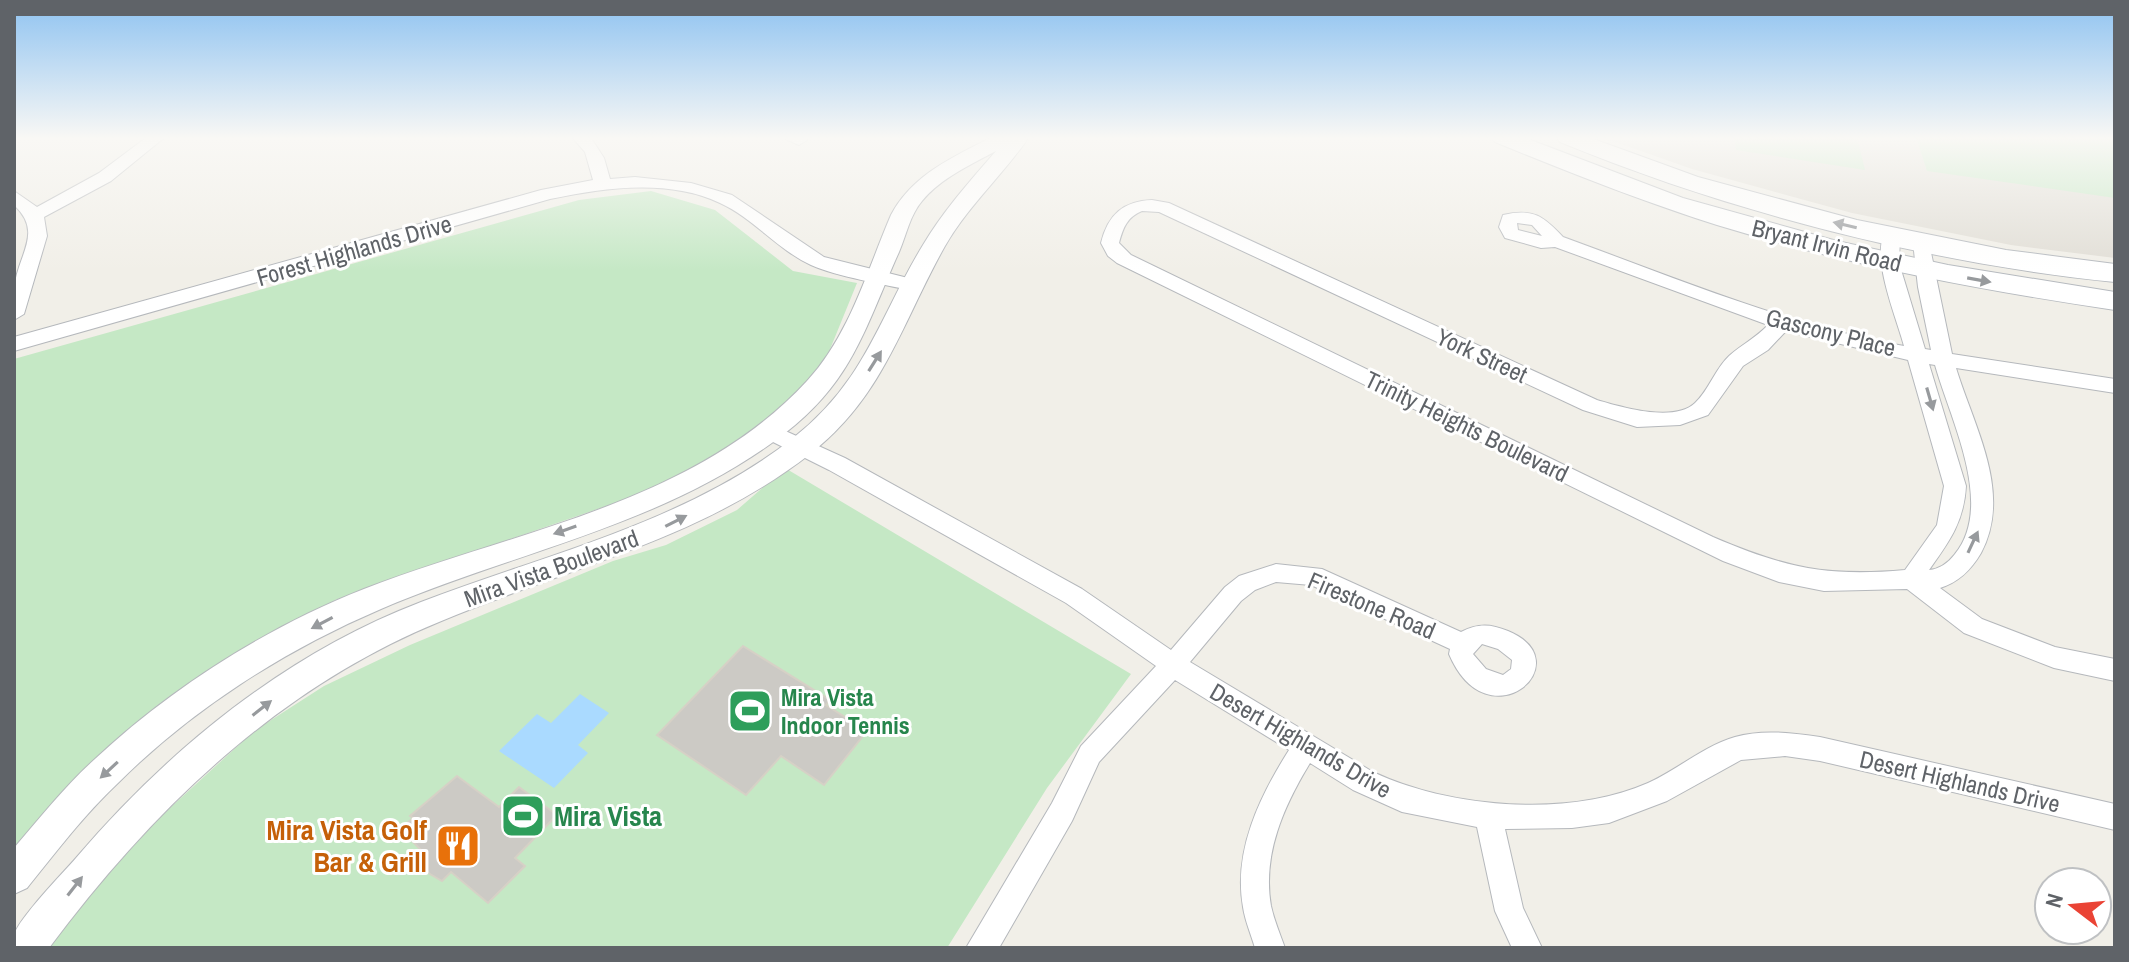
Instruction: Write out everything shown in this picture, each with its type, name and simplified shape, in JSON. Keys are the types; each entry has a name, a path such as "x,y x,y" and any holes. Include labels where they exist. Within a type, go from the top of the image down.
{"main road":[{"name":"Bryant Irvin Road","path":"1619,182 1676,204 1890,263 2115,301"},
{"name":"Bryant Irvin Road","path":"1694,182 1728,194 1922,242 2035,263 2115,273"}],"street":[{"path":"35,215 96,182"},
{"name":"Mira Vista Boulevard","path":"14,876 108,769 179,712 239,670 327,619 373,599 629,508 706,474 770,432 833,370 855,332 874,276 902,217 913,197 931,182"},
{"name":"Mira Vista Boulevard","path":"27,948 105,848 139,811 203,753 327,662 377,634 429,612 661,529 748,485 801,447 837,411 868,371 892,333 935,243 983,182"},
{"name":"Forest Highlands Drive","path":"14,344 547,194 602,184 659,183 691,188 726,199 818,261 913,285"},
{"path":"14,196 35,215 38,236 14,314"},
{"name":"Trinity Heights Boulevard","path":"1163,207 1140,204 1122,213 1112,232 1110,243 1114,252 1760,568 1826,584 1859,585 1941,578 1973,549 1984,506 1976,468 1943,358 1923,269 1922,242"},
{"name":"York Street","path":"1163,207 1590,405 1637,419 1680,417 1701,410 1736,361 1761,345 1782,323"},
{"path":"902,217 948,226"},
{"path":"1891,235 1890,263 1955,486 1951,524 1920,562 1912,580 1947,608 1986,632 2054,657 2115,670"},
{"name":"Gascony Place","path":"1557,241 1782,323 1870,346 2115,386"},
{"name":"Desert Highlands Drive","path":"770,432 1063,590 1126,630 1173,665 1363,781 1402,799 1488,816 1538,817 1609,810 1657,792 1737,748 1785,744 1820,749 2115,817"},
{"name":"Firestone Road","path":"981,948 995,930 1047,839 1090,754 1173,665 1233,594 1247,583 1276,573 1314,576 1464,644"},
{"path":"1270,948 1257,905 1260,843 1281,785 1306,746"},
{"path":"1488,816 1509,911 1527,948"}],"shaded area":[{"path":"1739,182 2115,182 2115,258 2011,245 1852,213"}],"green space":[{"path":"2003,182 2115,182 2115,198"},
{"path":"651,191 715,210 793,271 857,283 824,364 766,426 667,485 335,600 153,725 14,861 14,359 579,200"},
{"path":"785,468 1131,674 1047,788 947,948 40,948 160,817 254,731 324,686 410,645 613,561 666,545 737,510"}],"water":[{"path":"580,694 609,713 578,745 588,753 554,788 499,751 537,714 551,723"}],"building":[{"name":"Mira Vista Indoor Tennis","path":"743,646 830,700 826,705 867,731 824,785 781,756 746,795 657,735"},
{"name":"Mira Vista Golf Bar & Grill","path":"457,776 499,807 519,787 557,815 515,858 525,866 488,903 451,872 442,881 430,874 417,860 424,853 400,829 413,818 410,816"}],"place":[{"name":"Mira Vista Indoor Tennis","path":"750,711"},
{"name":"Mira Vista","path":"523,816"},
{"name":"Mira Vista Golf Bar & Grill","path":"458,846"}]}
